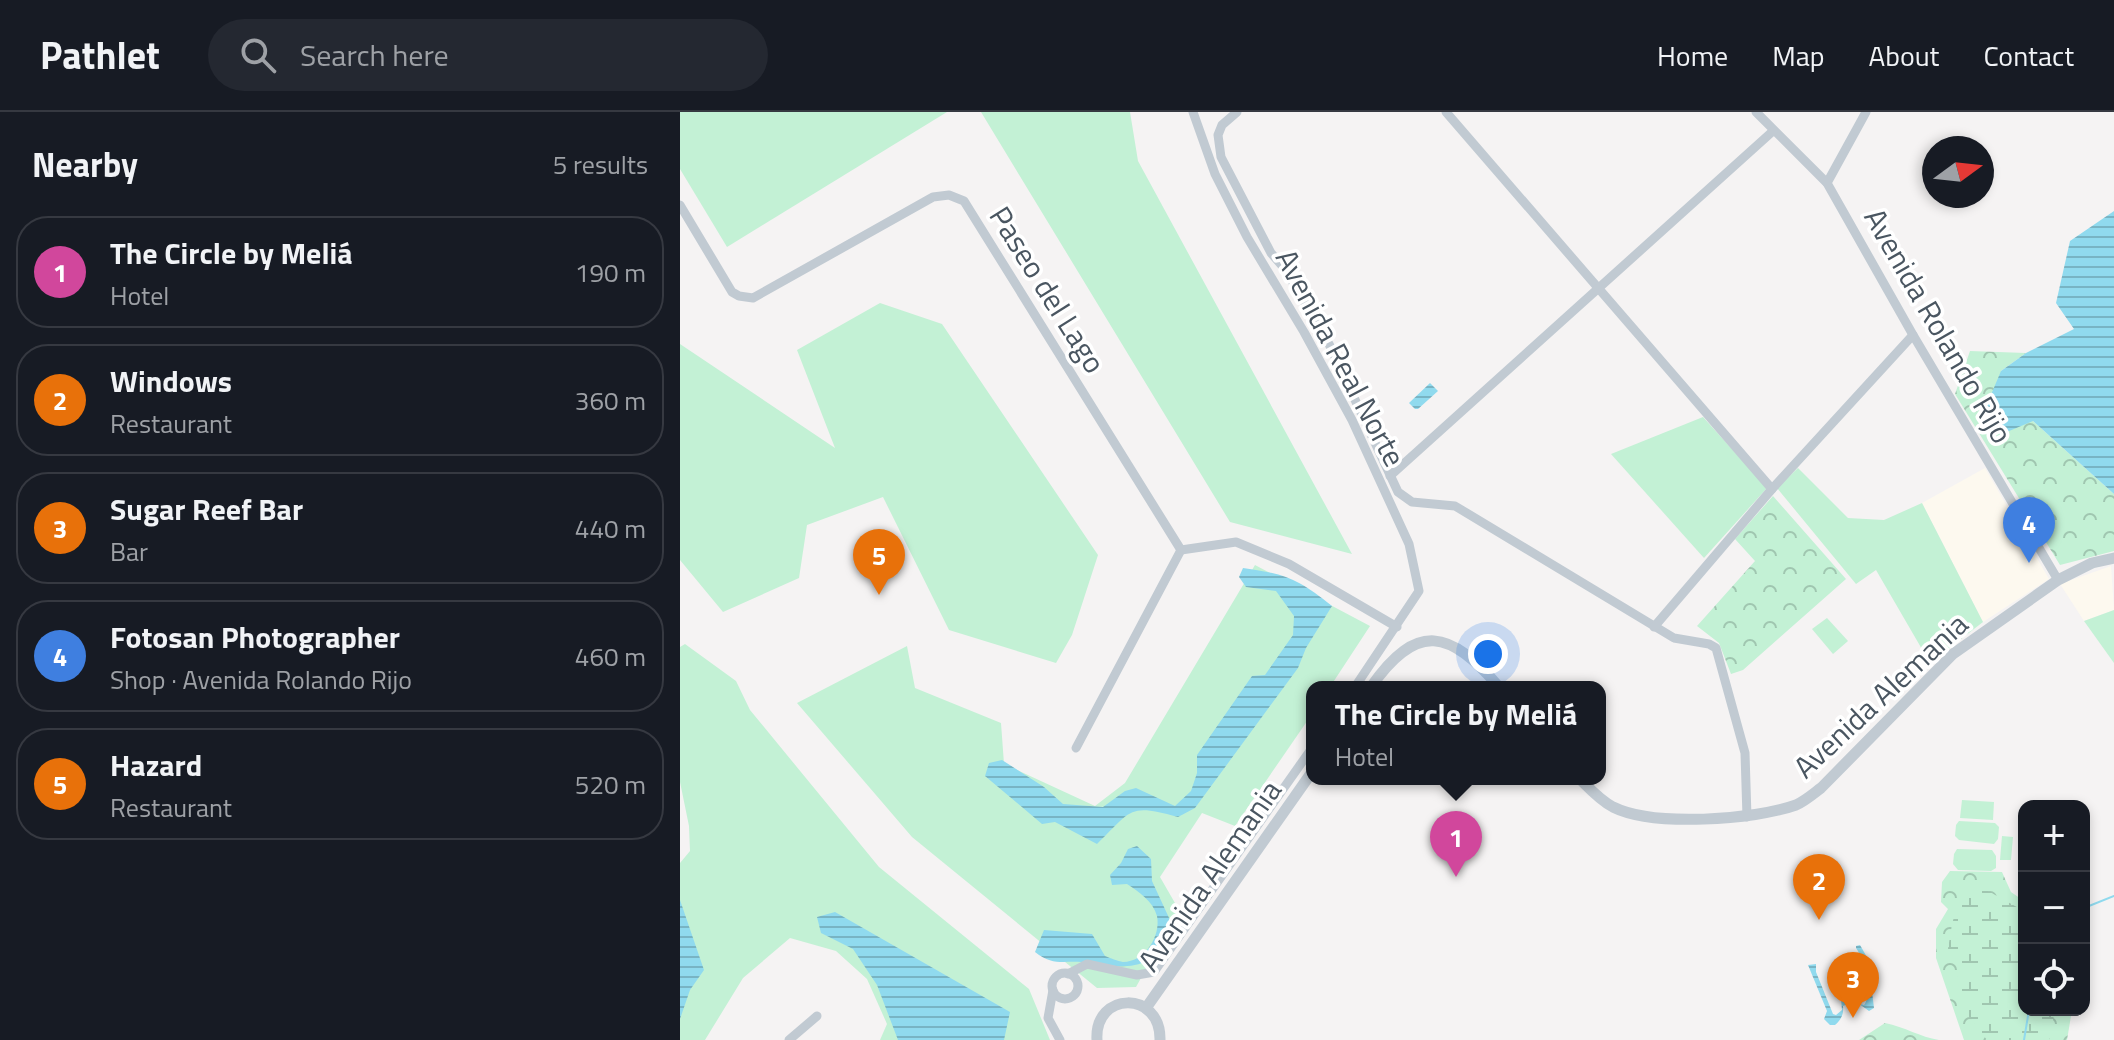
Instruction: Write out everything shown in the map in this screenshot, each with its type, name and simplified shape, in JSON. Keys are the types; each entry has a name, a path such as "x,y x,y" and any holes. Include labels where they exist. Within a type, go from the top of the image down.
{"street":[{"name":"Avenida Real Norte","path":"1193,112 1215,174 1247,237 1352,420 1409,544 1419,591 1359,681"},
{"path":"1237,112 1222,125 1218,135 1221,157 1271,253 1285,269 1329,344 1390,476 1404,498 1412,502 1455,506 1654,627 1674,638 1709,644 1719,652 1745,753 1747,817"},
{"path":"1446,112 1772,489"},
{"name":"Avenida Rolando Rijo","path":"1756,112 1827,183 2058,580"},
{"path":"1827,183 1866,112"},
{"path":"1390,476 1773,131"},
{"name":"Paseo del Lago","path":"680,205 732,292 753,298 933,197 949,195 964,201 1181,550"},
{"path":"1654,627 1772,489 1913,335"},
{"path":"1076,748 1181,550 1236,542 1289,564 1397,627"},
{"name":"Avenida Alemania","path":"1586,785 1600,798 1627,812 1667,819 1747,817 1797,804 1810,797 1939,666 2058,580 2077,569 2114,558"},
{"path":"1376,681 1402,650 1410,645 1438,641 1457,647 1471,657 1493,681"},
{"path":"1072,977 1078,968 1092,964 1143,975 1158,968 1306,757"},
{"name":"Avenida Alemania","path":"1146,1008 1306,781"},
{"path":"1057,994 1066,999 1075,994 1078,986 1072,977"},
{"path":"1060,1040 1050,1024 1049,1005 1057,994 1055,978 1072,977"},
{"path":"1097,1040 1100,1019 1113,1006 1130,1003 1146,1008 1158,1022 1160,1040"},
{"path":"789,1040 817,1016"}],"shaded area":[{"path":"1985,468 2049,579 1983,622 1922,503"},
{"path":"2111,566 2114,610 2084,621 2060,584"}],"green space":[{"path":"680,112 947,112 727,247 680,169"},
{"path":"981,112 1130,112 1138,161 1352,554 1230,522"},
{"path":"880,303 942,324 1098,555 1072,635 1056,663 949,630 883,497 807,525 799,578 723,612 680,560 680,344 835,448 797,350"},
{"path":"1970,351 2026,353 2001,371 2033,421 2114,494 2114,551 2060,565 1955,394"},
{"path":"1703,417 1767,488 1704,558 1611,454"},
{"path":"1798,468 1848,518 1884,520 1922,503 1983,622 1930,663 1876,570 1856,584 1777,488"},
{"path":"1773,496 1846,579 1743,670 1731,674 1719,643 1697,626 1755,561 1735,539"},
{"path":"1255,565 1370,626 1334,681 1306,681 1306,723 1235,826 1202,813 1160,877 1179,910 1136,987 1097,988 912,837 797,703 907,646 915,688 1001,723 1004,764 1095,806 1125,783"},
{"path":"2114,610 2114,663 2084,621"},
{"path":"1827,618 1848,641 1833,654 1812,629"},
{"path":"685,644 736,681 750,710 879,867 1029,989 1050,1040 880,1040 887,1024 867,979 836,951 790,938 743,978 705,1040 680,1040 680,863 690,851 689,826 680,782 680,647"},
{"path":"1962,800 1994,802 1993,820 1960,818"},
{"path":"1959,821 1995,823 1999,827 1998,839 1994,844 1959,840 1955,836"},
{"path":"2002,836 2013,837 2011,860 2000,860"},
{"path":"1957,849 1992,850 1996,856 1996,868 1991,871 1958,870 1953,864"},
{"path":"1950,871 2002,872 2011,892 2018,897 2018,1016 2071,1016 2067,1040 1964,1040 1936,958 1936,929 1948,909 1941,902 1942,882"},
{"path":"1988,891 2018,908 2018,1016 2054,1016 2049,1040 1987,1040 1967,1014 1955,983 1963,966 1960,957 1948,949 1955,913 1971,894"},
{"path":"1885,1023 1925,1037 1939,1040 1859,1040"}],"water":[{"path":"2114,211 2114,494 2033,421 2002,434 1985,409 2001,371 2026,353 2074,329 2056,303 2070,241"},
{"path":"1430,383 1438,391 1415,409 1409,403"},
{"path":"1243,568 1291,579 1332,606 1306,648 1298,668 1195,808 1178,817 1140,810 1132,812 1097,844 1055,822 1042,824 985,776 989,763 1002,760 1044,787 1063,804 1103,807 1125,791 1136,788 1175,806 1191,791 1197,773 1197,755 1252,676 1265,675 1293,635 1294,616 1276,591 1246,587 1239,577"},
{"path":"1137,846 1151,859 1152,881 1170,920 1164,937 1150,958 1131,966 1119,966 1049,960 1035,952 1044,930 1092,934 1105,956 1123,962 1144,953 1156,932 1155,911 1145,897 1127,884 1112,885 1110,875 1128,849"},
{"path":"680,900 704,970 690,990 680,1019"},
{"path":"835,912 1010,1012 1004,1040 898,1040 877,985 853,949 821,933 817,917"},
{"path":"1860,945 1868,959 1874,1008 1869,1011 1859,1004 1864,1005 1868,993 1865,968 1856,948"},
{"path":"1816,964 1816,972 1833,1014 1842,1010 1841,999 1847,994 1855,996 1859,1004 1855,1001 1843,1006 1840,1019 1835,1025 1830,1025 1824,1019 1827,1011 1808,965"}],"waterway":[{"path":"2090,906 2114,896"},
{"path":"2024,1040 2028,1016"}],"place":[{"name":"Fotosan Photographer","path":"2029,563"},
{"name":"Hazard","path":"879,595"},
{"name":"The Circle by Meliá","path":"1456,877"},
{"name":"Windows","path":"1819,920"},
{"name":"Sugar Reef Bar","path":"1853,1018"}]}
